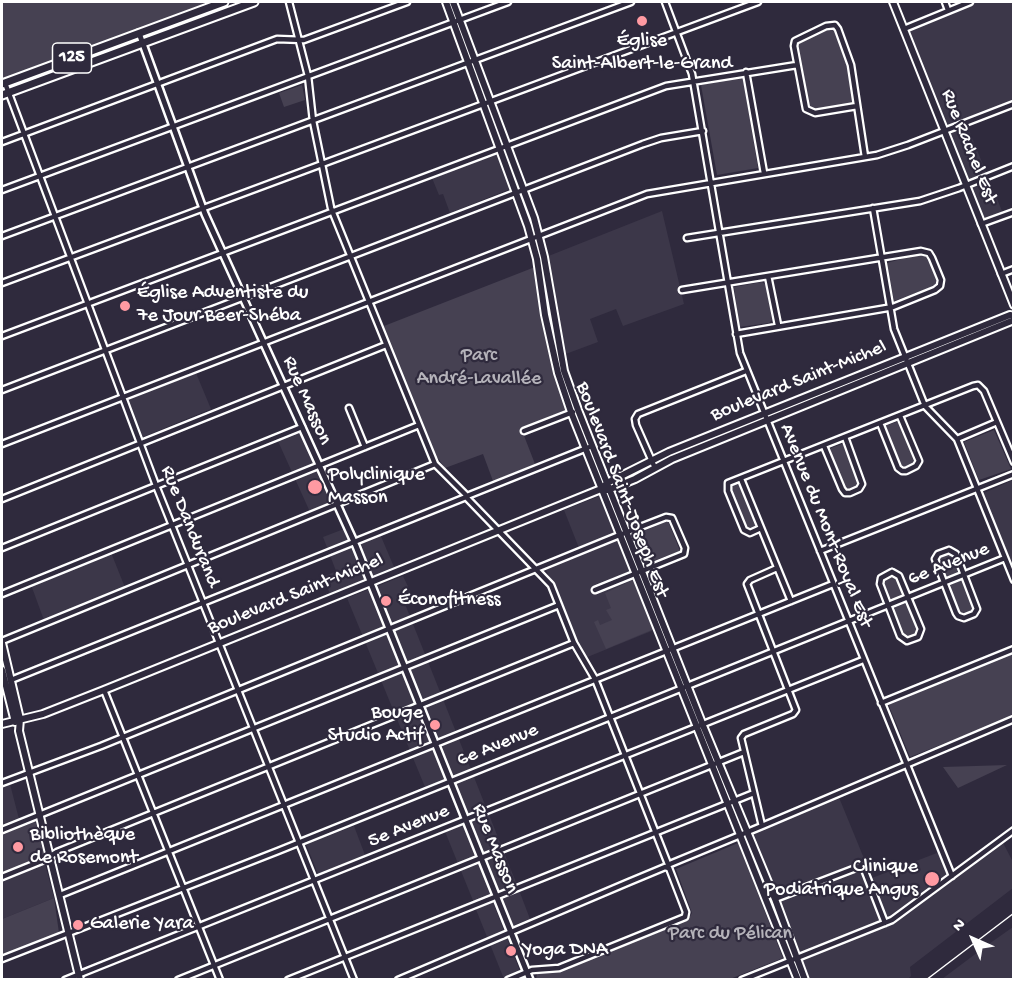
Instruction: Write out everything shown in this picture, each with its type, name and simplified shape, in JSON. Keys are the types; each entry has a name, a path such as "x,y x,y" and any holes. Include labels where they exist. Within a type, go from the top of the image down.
{"main road":[{"name":"125","path":"3,84 224,2"},
{"name":"125","path":"5,94 254,2"},
{"name":"Boulevard Saint-Joseph Est","path":"446,2 457,21"},
{"name":"Boulevard Saint-Joseph Est","path":"453,2 457,21 504,146 524,190 539,236 564,371 575,411"},
{"name":"Rue Rachel Est","path":"893,2 1014,305"},
{"name":"Boulevard Saint-Joseph Est","path":"504,146 532,239 558,373 575,411 601,489 639,573 743,834 794,959 805,980"},
{"name":"Boulevard Saint-Michel","path":"2,724 43,714 219,644 609,487 654,464 672,459 765,418 907,361 1007,316 1014,318"},
{"name":"Boulevard Saint-Joseph Est","path":"588,447 609,487 627,533 639,573"},
{"path":"2,642 4,663 10,680 17,719"},
{"path":"2,670 17,719 79,977"},
{"name":"Boulevard Saint-Joseph Est","path":"743,834 775,899 794,959 798,980"}],"street":[{"path":"289,2 308,76 313,121 332,211 435,464 550,585 574,643 595,679 687,915 559,968 527,972 508,980"},
{"path":"2,142 278,39 300,41 407,2"},
{"path":"2,190 508,2"},
{"path":"2,236 631,2"},
{"name":"Avenue du Mont-Royal Est","path":"665,2 693,81 736,334 746,370 952,876"},
{"path":"2,284 758,2"},
{"path":"945,2 948,10"},
{"path":"904,29 970,2"},
{"path":"857,106 816,113 806,109 797,65 795,40 826,26 835,25 838,29 848,53 857,106 865,157"},
{"name":"Rue Masson","path":"139,33 203,208 354,542 530,980"},
{"path":"2,336 666,86 797,65"},
{"path":"747,72 764,173"},
{"name":"Rue Dandurand","path":"3,84 5,94 24,134 156,486 354,980"},
{"path":"2,444 647,194 887,152 1014,104"},
{"path":"2,390 642,144 661,138 703,131"},
{"path":"687,238 920,201 1014,166"},
{"path":"873,208 894,329 925,406 957,439 1014,580"},
{"path":"981,224 1014,212"},
{"path":"682,290 924,251 932,258 940,280 940,286 935,290 889,308 736,334"},
{"path":"1001,274 1014,269"},
{"path":"768,276 778,326"},
{"path":"2,499 386,345"},
{"path":"654,464 636,425 635,419 638,414 746,370"},
{"path":"761,528 750,532 744,530 731,500 727,485 730,482 973,386 978,385 984,391 1014,462"},
{"path":"350,408 365,447"},
{"path":"524,431 575,411"},
{"path":"880,423 898,468 906,471 916,466 919,461 900,416"},
{"path":"957,439 997,422"},
{"path":"2,594 419,425"},
{"path":"2,548 302,427"},
{"path":"824,446 842,489 845,493 850,493 861,488 862,482 845,437"},
{"path":"10,680 588,447"},
{"path":"2,642 435,464"},
{"path":"820,551 1014,474"},
{"path":"741,479 791,601"},
{"path":"2,783 123,737 620,535 670,517 674,520 685,553 595,590"},
{"path":"949,550 954,552 965,575 977,609 974,614 964,618 958,616 944,583 935,559 938,554 949,550"},
{"name":"6e Avenue","path":"2,959 300,842 1005,558"},
{"path":"762,826 742,736 793,714 796,710 747,583 777,568"},
{"path":"892,573 899,576 909,598 921,629 918,637 907,641 902,639 888,606 879,581 883,576 892,573"},
{"path":"60,895 833,584"},
{"path":"2,830 559,605"},
{"path":"2,877 153,813 574,643"},
{"path":"881,703 1014,649"},
{"name":"5e Avenue","path":"65,980 79,977 863,660"},
{"path":"104,690 220,980"},
{"path":"398,980 1014,719"},
{"path":"178,980 744,752"},
{"path":"288,980 754,793"},
{"path":"742,980 752,978 899,916 1014,830"},
{"path":"775,899 861,866 885,923"}],"shaded area":[{"path":"970,2 1013,2 1013,104 966,123 1004,216 981,224 907,31"},
{"path":"498,154 510,189 450,213 443,194 439,195 432,178"},
{"path":"662,211 684,304 623,326 616,309 590,319 598,342 563,355 546,257"},
{"path":"196,373 211,409 143,437 128,400"},
{"path":"300,430 333,503 310,512 277,439"},
{"path":"1013,480 1013,568 984,493"},
{"path":"602,495 617,533 579,548 564,510"},
{"path":"344,529 352,546 380,534 394,567 330,594 323,577 336,571 323,537"},
{"path":"616,541 619,542 654,630 585,658 576,643 546,570"},
{"path":"110,550 126,590 45,623 30,582"},
{"path":"403,576 412,595 403,599 517,885 474,903 444,829 465,820 455,777 425,787 347,598"},
{"path":"10,784 19,819 2,826 2,788"},
{"path":"838,795 872,878 942,851 952,875 1001,839 1013,862 1013,888 910,967 911,976 908,979 806,979 747,833"},
{"path":"354,826 365,855 318,874 306,844"},
{"path":"45,864 54,898 2,919 2,882"},
{"path":"519,890 530,919 512,926 501,897"},
{"path":"492,900 523,979 504,979 475,907"},
{"path":"1013,927 1013,979 942,979 986,946"}],"green space":[{"path":"2,2 215,2 2,80"},
{"path":"835,25 848,53 857,106 815,113 806,109 795,41"},
{"path":"742,77 758,168 717,175 701,85"},
{"path":"302,85 305,100 284,107 279,93"},
{"path":"919,254 929,257 937,283 894,301 887,263"},
{"name":"Parc André-Lavallée","path":"535,267 549,354 566,410 521,428 535,464 493,481 483,454 445,468 437,457 384,326"},
{"path":"762,282 766,285 772,320 769,323 739,327 734,287"},
{"path":"901,423 916,460 914,466 904,469 900,467 885,429 887,425"},
{"path":"994,430 1011,469 979,480 964,442"},
{"path":"842,444 845,445 860,482 859,487 849,491 845,490 829,451"},
{"path":"735,483 741,487 756,524 753,530 748,530 745,526 730,492 730,487"},
{"path":"668,521 680,551 645,564 634,535"},
{"path":"948,552 954,554 960,569 948,577 944,576 938,559 940,555"},
{"path":"892,575 898,577 904,592 901,596 888,599 882,580"},
{"path":"633,580 654,629 606,649 594,622 598,620 600,625 612,620 606,610 611,608 605,593"},
{"path":"961,580 964,581 975,608 964,615 958,612 948,588"},
{"path":"904,603 908,604 919,630 916,635 908,638 903,637 893,610"},
{"path":"1013,653 1013,716 910,757 889,706 890,703"},
{"path":"1007,765 958,788 943,767"},
{"path":"34,822 44,855 2,873 2,835"},
{"name":"Parc du Pélican","path":"738,843 783,958 730,979 536,979 537,974 561,971 687,921 692,913 676,869"},
{"path":"54,898 59,933 2,956 2,919"}],"railway":[{"path":"926,980 1014,913"}],"place":[{"name":"Église Saint-Albert-le-Grand","path":"642,21"},
{"name":"Église Adventiste du 7e Jour Beer-Shéba","path":"125,306"},
{"name":"Polyclinique Masson","path":"315,487"},
{"name":"Éconofitness","path":"386,601"},
{"name":"Bouge Studio Actif","path":"435,725"},
{"name":"Bibliothèque de Rosemont","path":"18,847"},
{"name":"Clinique Podiatrique Angus","path":"932,879"},
{"name":"Galerie Yara","path":"78,925"},
{"name":"Yoga DNA","path":"511,951"}]}
